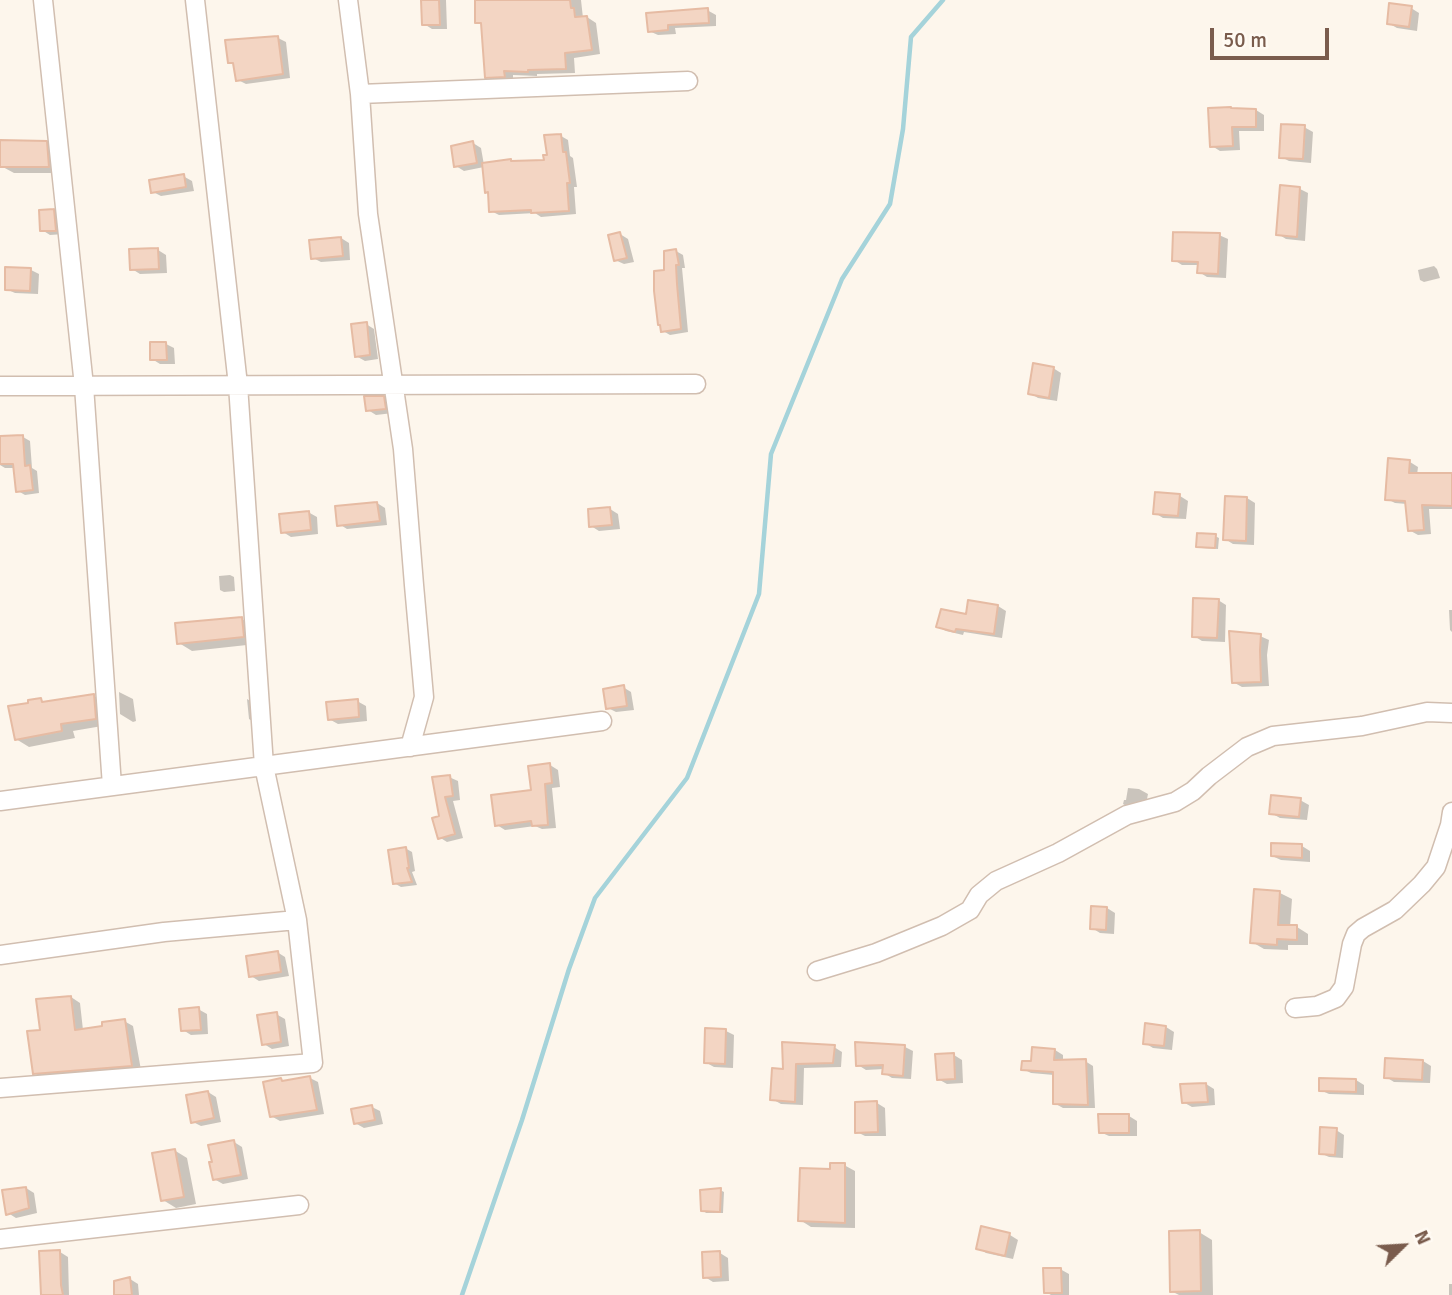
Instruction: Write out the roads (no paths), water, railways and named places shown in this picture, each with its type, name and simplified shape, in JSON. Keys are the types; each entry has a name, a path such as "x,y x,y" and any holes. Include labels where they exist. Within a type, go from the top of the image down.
{"street":[{"path":"43,0 84,386 112,786"},
{"path":"0,1088 313,1063 297,920 264,766 238,385 195,0"},
{"path":"348,0 360,94 368,214 403,449 424,697 410,747"},
{"path":"360,94 688,81"},
{"path":"0,386 696,384"},
{"path":"817,971 876,953 942,926 970,910 979,895 996,881 1058,853 1127,815 1175,802 1193,791 1247,747 1273,736 1362,726 1427,712 1452,713"},
{"path":"0,801 603,721"},
{"path":"1295,1007 1317,1006 1336,998 1344,987 1356,934 1395,910 1436,867 1452,812"},
{"path":"0,955 164,932 297,920"},
{"path":"0,1239 299,1206"}],"waterway":[{"path":"462,1295 595,898 687,778 759,594 771,454 842,279 890,204 903,129 911,37 943,0"}]}
